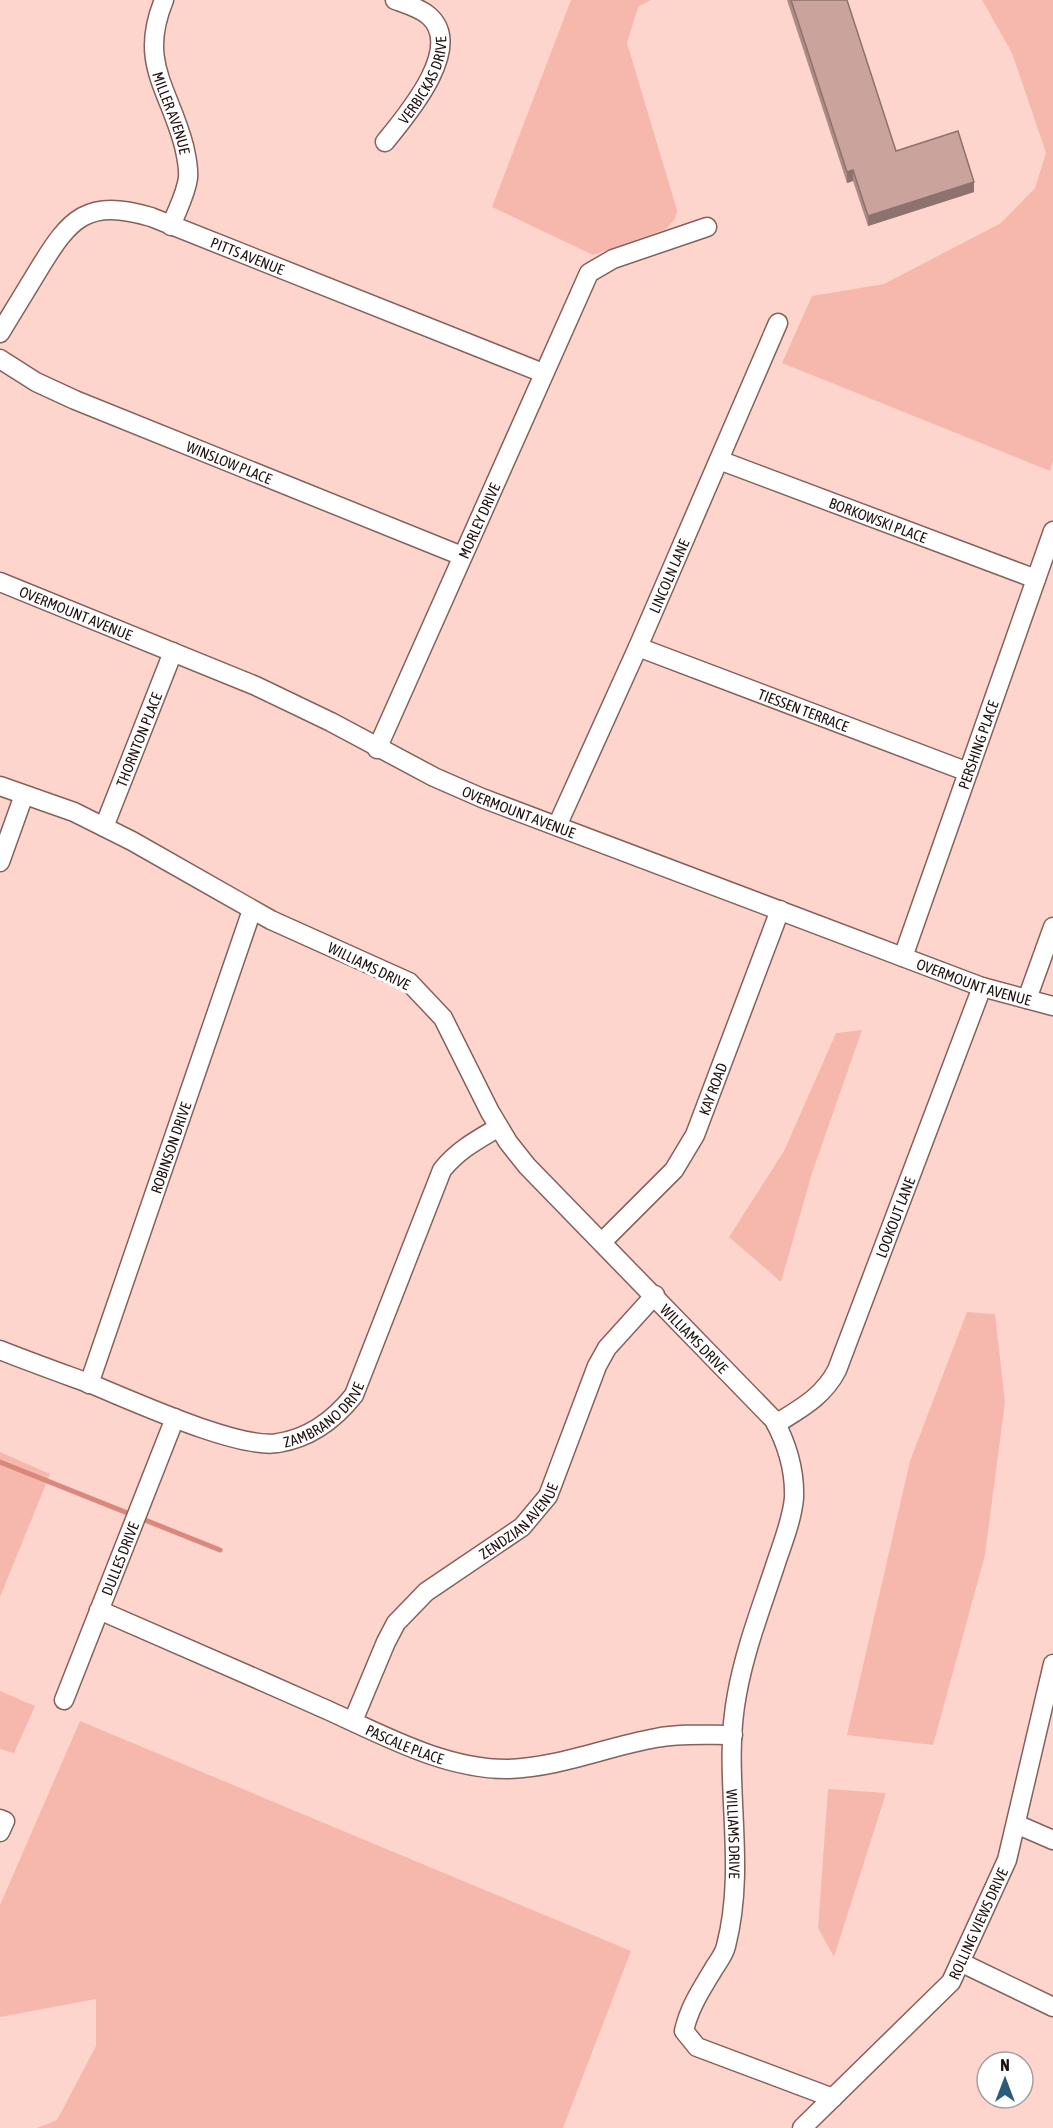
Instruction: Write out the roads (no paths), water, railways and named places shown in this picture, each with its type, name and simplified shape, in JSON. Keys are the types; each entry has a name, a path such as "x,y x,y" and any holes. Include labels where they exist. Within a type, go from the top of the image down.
{"street":[{"name":"MILLER AVENUE","path":"164,0 154,26 153,55 156,71 181,134 188,163 185,192 171,226"},
{"name":"VERBICKAS DRIVE","path":"385,142 424,93 440,42 437,27 428,16 395,0"},
{"name":"PITTS AVENUE","path":"0,333 59,237 72,222 100,211 116,210 134,212 171,226 543,373"},
{"name":"MORLEY DRIVE","path":"377,749 589,273 613,259 706,227"},
{"name":"LINCOLN LANE","path":"557,826 638,647 778,323"},
{"name":"WINSLOW PLACE","path":"0,359 36,382 75,400 462,556"},
{"name":"BORKOWSKI PLACE","path":"719,460 1036,579"},
{"name":"PERSHING PLACE","path":"903,957 1053,531"},
{"name":"OVERMOUNT AVENUE","path":"0,582 256,686 331,722 377,749 482,798 982,987 1053,1006"},
{"name":"TIESSEN TERRACE","path":"638,647 968,772"},
{"name":"THORNTON PLACE","path":"104,827 173,652"},
{"name":"WILLIAMS DRIVE","path":"0,786 74,812 252,910 409,982 422,993 443,1018 499,1128 527,1166 761,1403 776,1424 788,1453 793,1473 794,1498 790,1522 750,1642 736,1694 731,1753 736,1823 734,1904 725,1949 689,2010 684,2031 697,2047 833,2098"},
{"path":"0,862 24,795"},
{"name":"ROBINSON DRIVE","path":"89,1384 252,910"},
{"name":"KAY ROAD","path":"602,1242 674,1170 695,1135 780,910"},
{"path":"1027,999 1053,927"},
{"name":"LOOKOUT LANE","path":"776,1424 815,1400 829,1386 837,1370 982,987"},
{"name":"ZAMBRANO DRIVE","path":"0,1350 175,1418 240,1439 278,1444 312,1432 343,1408 362,1377 442,1170 453,1156 499,1128"},
{"name":"ZENDZIAN AVENUE","path":"353,1721 396,1623 426,1592 522,1527 548,1496 597,1366 607,1348 655,1295"},
{"name":"DULLES DRIVE","path":"64,1700 175,1418"},
{"name":"PASCALE PLACE","path":"99,1610 353,1721 459,1763 509,1769 559,1762 655,1738 678,1735 733,1736"},
{"name":"ROLLING VIEWS DRIVE","path":"802,2128 951,1982 1007,1860 1053,1664"},
{"path":"0,1819 5,1821 0,1832"},
{"path":"1016,1824 1053,1840"},
{"path":"960,1962 1053,2007"}],"waterway":[{"path":"0,1462 220,1550"}]}
